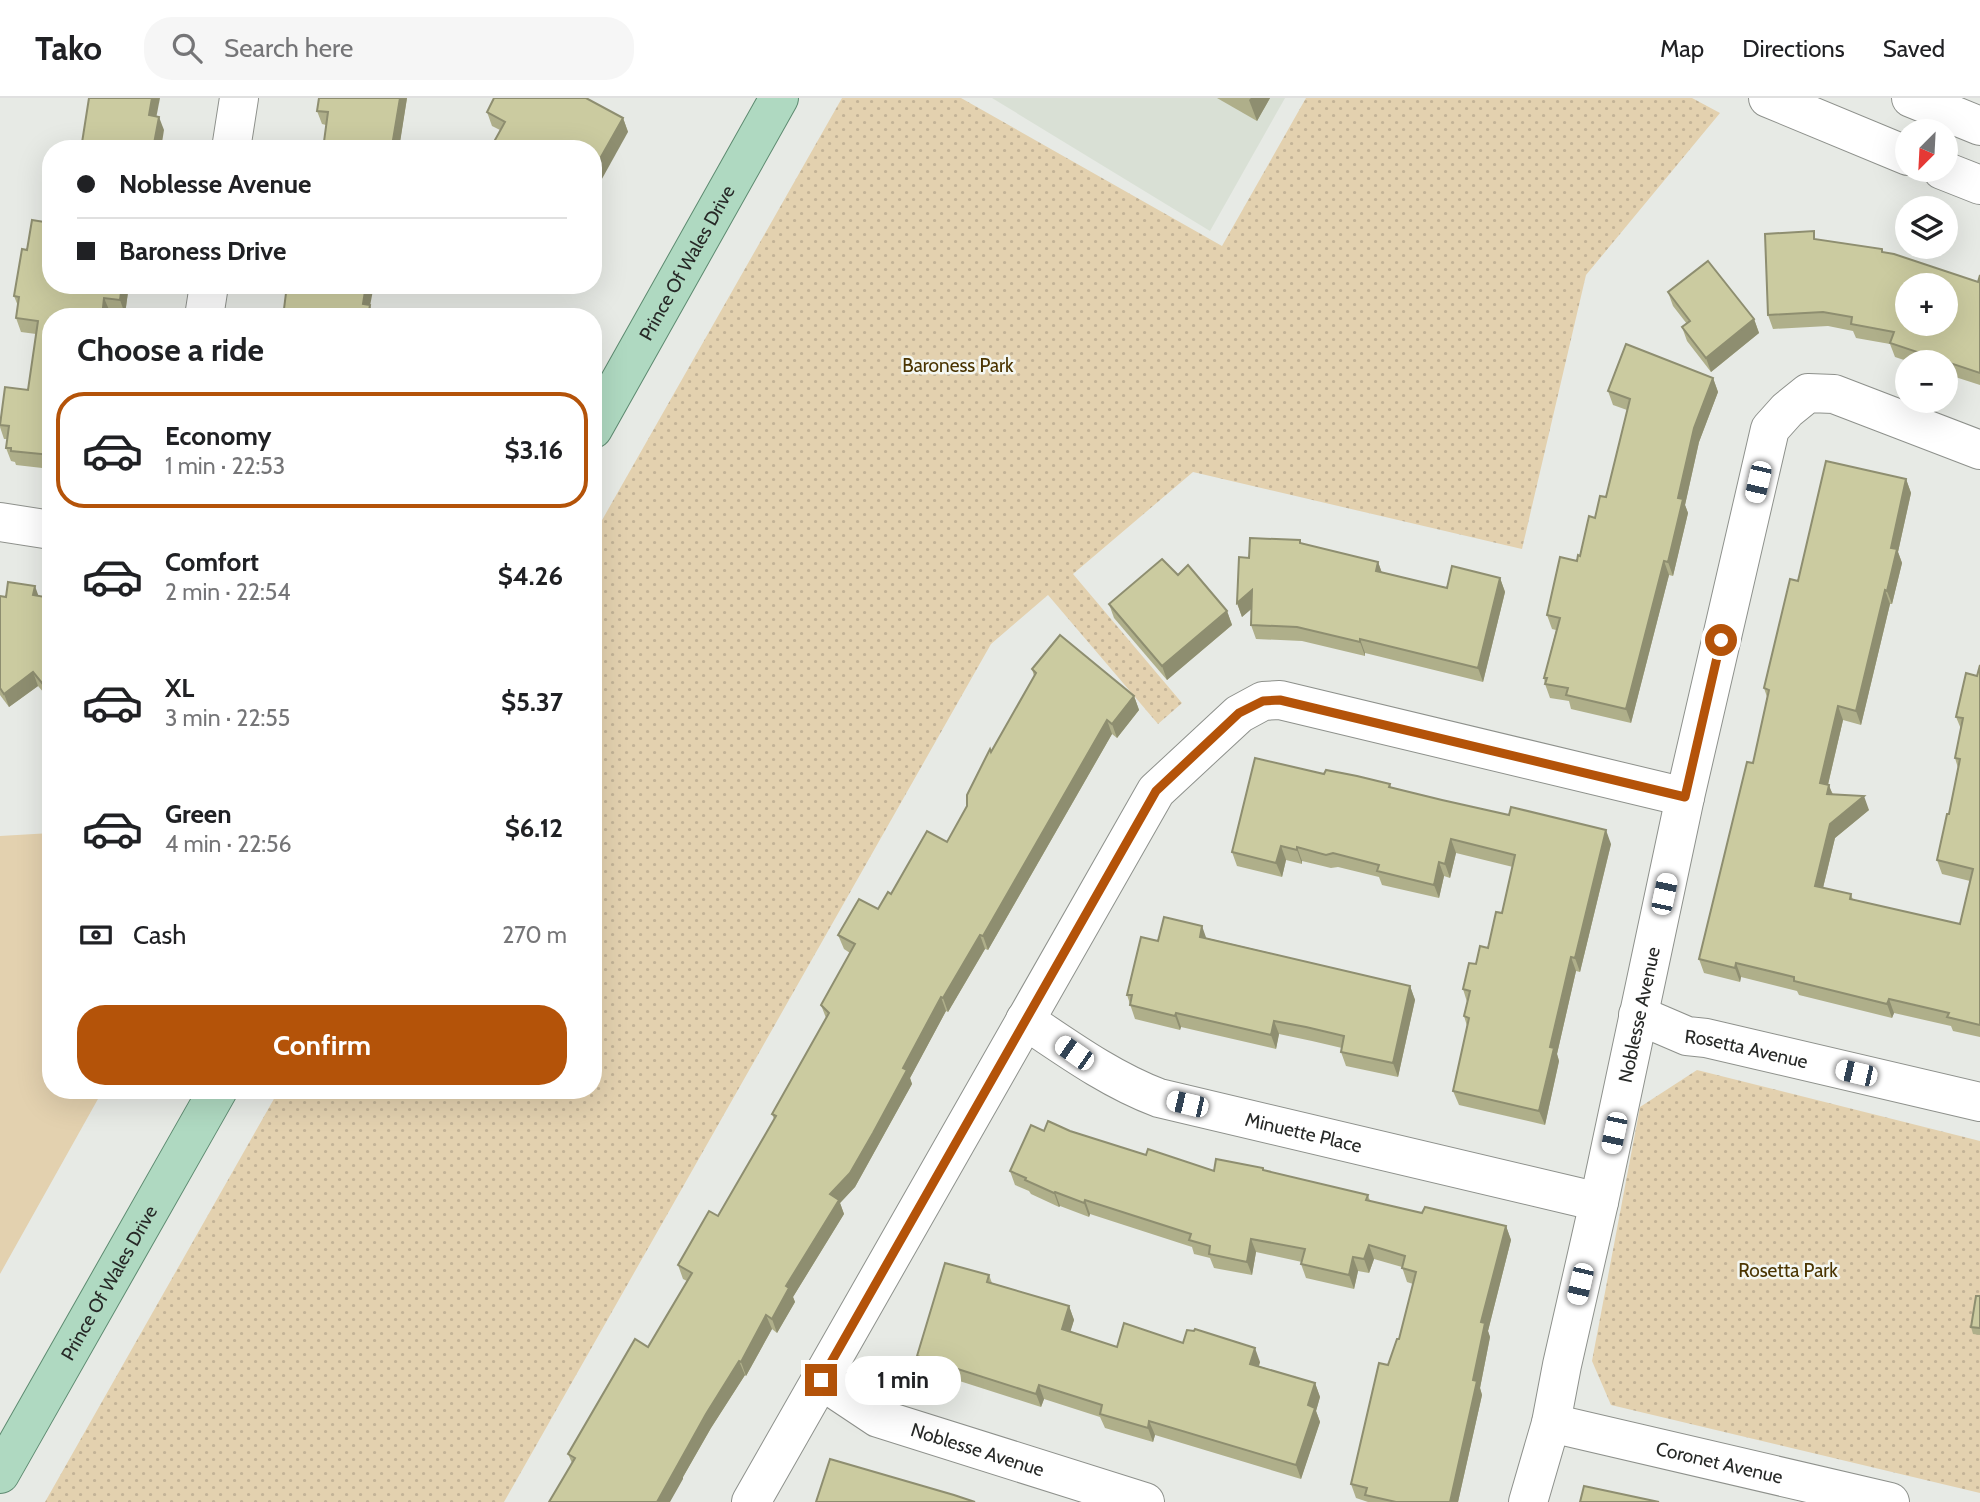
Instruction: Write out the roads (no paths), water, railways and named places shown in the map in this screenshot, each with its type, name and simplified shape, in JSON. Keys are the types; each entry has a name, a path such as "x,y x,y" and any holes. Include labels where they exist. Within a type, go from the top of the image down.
{"main road":[{"name":"Prince Of Wales Drive","path":"602,413 779,98"},
{"name":"Prince Of Wales Drive","path":"0,1475 213,1099"}],"street":[{"path":"232,140 239,98"},
{"path":"1768,98 1895,151"},
{"path":"1911,98 1980,126"},
{"path":"1958,176 1980,184"},
{"name":"Noblesse Avenue","path":"1528,1502 1551,1423 1685,797 1770,429 1787,410 1808,393 1834,394 1980,450"},
{"path":"0,522 42,529"},
{"path":"751,1502 1156,791 1239,713 1263,701 1280,700 1685,797"},
{"name":"Rosetta Avenue","path":"1638,1015 1687,1036 1706,1038 1980,1102"},
{"name":"Minuette Place","path":"1025,1020 1134,1088 1159,1098 1599,1202"},
{"name":"Noblesse Avenue","path":"821,1380 878,1418 1145,1502"},
{"name":"Coronet Avenue","path":"1551,1423 1890,1502"}],"park label":[{"name":"Baroness Park","path":"958,365"},
{"name":"Rosetta Park","path":"1788,1270"}]}
